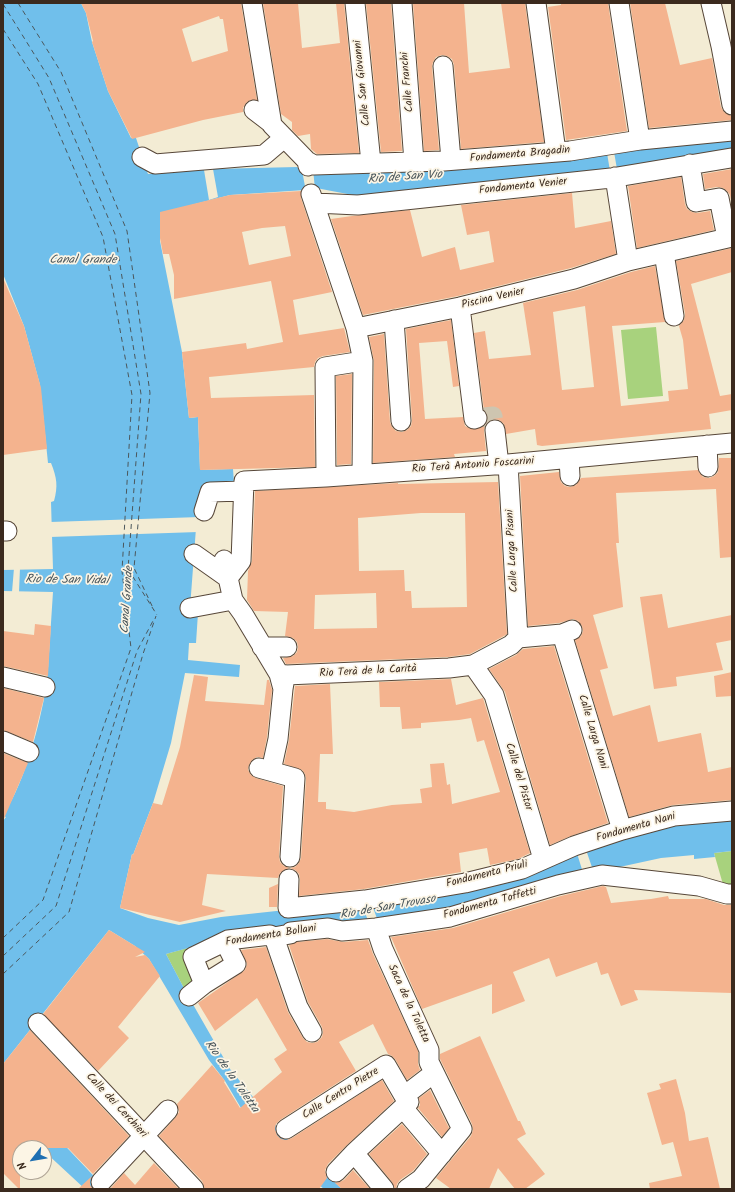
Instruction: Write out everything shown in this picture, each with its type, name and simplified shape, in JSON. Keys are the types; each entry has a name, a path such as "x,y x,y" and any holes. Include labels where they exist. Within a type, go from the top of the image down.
{"street":[{"path":"142,157 155,164 208,165 264,155 284,138 264,113 252,3"},
{"name":"Calle San Giovanni","path":"355,3 371,163"},
{"name":"Calle Franchi","path":"402,3 414,162"},
{"path":"536,3 556,152"},
{"path":"619,3 640,140"},
{"path":"711,3 721,46 732,106"},
{"path":"443,66 451,160"},
{"name":"Fondamenta Bragadin","path":"284,138 307,164 314,165 414,162 556,152 640,140 732,131"},
{"name":"Fondamenta Venier","path":"356,328 313,199 358,205 615,177 731,158"},
{"path":"690,164 698,209 719,198 729,238"},
{"path":"615,177 628,261"},
{"name":"Piscina Venier","path":"356,328 460,307 574,280 628,261 729,238"},
{"path":"664,253 674,316"},
{"path":"460,307 474,419 477,418"},
{"path":"394,320 401,421"},
{"path":"356,328 363,361 362,474"},
{"path":"326,477 325,367 363,361"},
{"name":"Calle Larga Pisani","path":"495,430 503,464 514,641"},
{"name":"Rio Terà Antonio Foscarini","path":"243,491 244,481 326,477 503,464 570,468 710,445 732,443"},
{"path":"708,467 710,445"},
{"path":"204,511 210,492 243,491 241,561 228,578"},
{"path":"194,554 228,578"},
{"path":"224,560 233,600 282,679 278,739 265,770 295,778 290,857"},
{"path":"190,608 233,600"},
{"name":"Calle Larga Nani","path":"514,641 567,632 622,830"},
{"name":"Rio Terà de la Carità","path":"282,679 449,668 472,665 514,641"},
{"path":"262,647 287,647"},
{"name":"Calle del Pistor","path":"472,665 494,695 543,860"},
{"path":"3,677 45,687"},
{"path":"3,741 29,752"},
{"name":"Fondamenta Nani","path":"543,860 579,845 622,830 674,816 732,811"},
{"name":"Fondamenta Priuli","path":"289,879 288,908 365,900 465,883 522,869 543,860"},
{"name":"Fondamenta Toffetti","path":"376,928 450,917 602,875 699,892 732,894"},
{"name":"Fondamenta Bollani","path":"204,984 193,957 228,940 270,935 274,937 290,934 291,932 328,928 342,931 376,928"},
{"name":"Saca de la Toletta","path":"376,928 383,949 430,1050 429,1062 462,1128 415,1186"},
{"path":"274,937 298,1007 312,1032"},
{"path":"189,996 204,984 236,964 225,942"},
{"name":"Calle dei Cerchieri","path":"38,1023 143,1136 185,1186"},
{"name":"Calle Centro Pietre","path":"286,1129 386,1065 405,1102"},
{"path":"336,1172 434,1073"},
{"path":"405,1102 442,1154"},
{"path":"101,1182 168,1110"},
{"path":"354,1153 384,1189"}],"green space":[{"path":"656,327 663,396 628,399 621,330"},
{"path":"732,851 732,888 724,888 714,853"},
{"path":"216,940 184,954 197,979 187,994 166,954"}],"water":[{"name":"Canal Grande","path":"3,3 81,3 86,13 92,42 108,91 131,138 136,138 148,174 213,169 297,167 302,170 732,135 732,156 379,200 316,188 230,195 161,213 160,241 182,352 189,418 198,417 200,470 233,469 234,483 205,485 196,528 190,608 198,613 196,643 189,643 188,660 240,665 239,677 185,673 171,743 153,803 133,855 132,854 120,908 148,918 179,925 221,917 378,900 679,823 732,817 732,851 714,853 715,857 694,859 694,855 661,858 592,873 448,913 225,938 166,954 230,1069 285,1136 342,1189 324,1189 292,1163 248,1120 225,1081 209,1060 149,959 135,946 109,930 3,1064 3,821 6,817 3,816 19,785 31,752 40,718 47,684 53,592 3,591 3,570 53,569 51,502 54,501 56,478 51,463 48,463 40,385 24,326 3,274"},
{"path":"3,1075 54,1134 106,1189 85,1189 52,1158 52,1140 40,1140"}],"pier":[{"path":"613,146 618,175 611,177 606,147"},
{"path":"297,167 313,168 315,190 306,192 302,170"},
{"path":"213,169 218,197 209,200 204,170"},
{"path":"200,517 198,532 50,537 50,522"},
{"path":"14,568 20,568 19,592 12,592"},
{"path":"584,844 595,876 585,879 575,847"},
{"path":"370,899 380,927 371,928 360,900"}],"building":[{"path":"81,3 241,3 257,100 250,100 246,103 243,108 243,112 203,120 132,139 108,91 92,42 86,13","holes":["219,16 220,19 223,19 228,51 192,62 182,29"]},
{"path":"263,3 298,3 302,48 340,43 336,3 344,3 359,153 317,154 311,149 310,134 298,136 292,130 292,122 281,114"},
{"path":"366,3 391,3 402,151 381,152"},
{"path":"413,3 464,3 469,73 510,68 501,3 525,3 544,142 461,149 454,65 452,59 442,55 436,57 432,67 439,150 424,151"},
{"path":"561,3 608,3 627,131 566,140 548,7 561,5"},
{"path":"630,3 665,3 680,65 712,58 721,107 724,112 731,116 732,120 649,128"},
{"path":"732,169 732,207 730,195 723,188 717,187 705,189 703,174"},
{"path":"681,177 687,209 697,213 710,211 714,230 637,248 628,186"},
{"path":"301,191 301,198 332,292 293,300 299,335 344,328 350,352 318,358 314,367 209,377 211,398 314,395 315,467 200,470 198,417 189,418 182,352 246,343 247,349 283,342 271,281 174,299 174,275 169,254 163,254 160,238 160,212 230,195","holes":["285,226 291,256 249,265 242,232"]},
{"path":"572,193 575,228 611,221 616,254 571,268 458,296 363,315 331,219 410,210 422,257 455,247 460,270 494,262 489,231 467,235 461,205"},
{"path":"732,248 732,272 691,284 720,396 732,394 732,410 709,414 711,429 542,446 537,445 535,429 506,434 504,424 499,420 493,419 486,425 488,415 484,410 474,333 485,331 489,359 531,355 523,303 577,290 631,272 655,266 665,322 612,326 621,406 669,401 668,391 688,389 683,340 679,326 684,320 685,314 676,261","holes":["585,306 594,387 562,390 553,312"]},
{"path":"3,278 24,326 41,388 47,449 3,455"},
{"path":"451,320 459,386 453,387 447,341 419,343 425,419 463,417 465,426 471,429 477,429 485,425 484,431 486,451 454,454 455,457 373,463 374,361 369,337 384,334 390,422 396,431 402,432 411,426 412,420 406,329"},
{"path":"352,374 351,464 337,465 336,376"},
{"path":"719,458 732,458 732,557 720,558 716,489 616,493 619,543 616,543 623,607 593,615 608,668 600,670 613,716 650,705 658,742 701,733 708,772 732,767 732,800 673,805 629,817 575,640 581,636 583,631 582,626 578,621 573,619 559,623 528,626 520,476 559,472 561,482 565,486 570,487 576,485 581,478 698,470 703,477 709,478 718,472"},
{"path":"498,482 507,634 470,654 448,657 286,664 283,658 293,656 297,652 298,647 297,642 293,638 285,636 288,612 254,611 247,600 248,571 252,561 255,491 398,484","holes":["421,513 465,513 467,607 412,608 411,591 405,591 404,570 359,571 358,518","376,593 377,628 314,629 315,595"]},
{"path":"662,594 668,628 732,615 732,640 716,643 723,670 676,677 677,686 654,689 640,597"},
{"path":"35,624 51,626 48,676 3,666 3,631 34,635"},
{"path":"554,646 608,823 550,845 505,692 489,669 516,655 523,649"},
{"path":"732,672 732,696 716,697 714,676"},
{"path":"194,675 208,677 205,701 264,705 267,680 269,680 272,690 267,737 263,758 257,757 252,760 248,770 251,775 256,778 283,786 279,856 280,862 284,866 290,868 280,873 278,878 207,874 202,905 226,911 180,922 120,908 132,854 133,855 153,803 162,805 180,747"},
{"path":"451,679 456,705 483,698 530,853 518,859 490,865 487,848 459,853 461,872 364,889 299,896 299,874 290,868 295,867 301,858 306,779 302,770 284,764 289,740 295,686 330,684 333,754 320,754 318,802 326,802 326,809 354,812 392,805 422,803 420,789 432,787 430,764 444,763 447,785 450,784 452,804 500,792 484,740 477,742 471,718 421,723 421,728 402,729 400,707 380,707 379,682"},
{"path":"3,688 44,698 33,742 3,730"},
{"path":"3,753 28,763 3,821"},
{"path":"278,884 277,907 269,907 269,888"},
{"path":"603,886 606,887 611,903 668,896 669,899 706,899 724,905 732,905 732,993 634,990 638,1000 621,1006 608,973 601,975 597,962 556,977 549,958 513,972 525,1001 492,1014 492,984 422,1009 391,937 453,928 561,896"},
{"path":"109,930 145,952 135,957 145,955 160,976 118,1027 129,1038 98,1071 43,1014"},
{"path":"327,939 343,942 368,940 418,1051 418,1064 420,1070 407,1080 395,1059 388,1054 373,1024 339,1042 356,1071 280,1120 276,1124 275,1129 277,1135 281,1139 286,1140 292,1138 382,1080 394,1101 328,1164 325,1170 327,1178 319,1189 205,1189 202,1181 159,1136 179,1112 177,1104 212,1065 225,1081 224,1082 240,1108 282,1072 274,1059 287,1050 257,998 215,1031 198,1003 245,970 247,964 241,950 266,947 288,1012 303,1038 307,1042 317,1042 322,1037 322,1027 308,1002 289,945 297,942"},
{"path":"30,1030 129,1136 93,1174 68,1148 52,1148 52,1140 12,1140 12,1180 20,1180 19,1189 3,1173 3,1064"},
{"path":"480,1036 518,1121 520,1121 526,1134 517,1139 545,1174 525,1189 515,1189 498,1168 489,1189 451,1189 436,1178 471,1136 473,1130 472,1124 440,1059 440,1054"},
{"path":"676,1079 685,1113 689,1141 708,1137 720,1189 650,1189 649,1183 682,1176 673,1142 662,1145 647,1093 661,1089 659,1084"},
{"path":"430,1090 449,1128 442,1137 418,1108 420,1105 419,1098"},
{"path":"402,1124 427,1154 413,1171 400,1180 395,1189 392,1182 369,1154"},
{"path":"154,1163 179,1189 110,1189 124,1173 135,1185"},
{"path":"353,1170 370,1189 342,1189 335,1183 344,1180"},
{"path":"92,1176 90,1185 93,1189 78,1189"}],"ferry route":[{"path":"18,3 61,72 127,231 150,393 134,568 154,610"},
{"path":"3,4 49,78 115,234 141,394 128,569 157,615"},
{"path":"3,29 38,84 103,237 132,395 122,571 131,648 43,900 3,938"},
{"path":"3,974 69,912 143,654 156,616"},
{"path":"3,956 56,906 137,651 154,619"}],"tunnel":[{"path":"477,418 493,416 495,430"}],"water label":[{"name":"Rio de San Vio","path":"405,178"},
{"name":"Rio de San Vidal","path":"67,581"},
{"name":"Rio de San Trovaso","path":"388,908"},
{"name":"Rio de la Toletta","path":"231,1077"}]}
